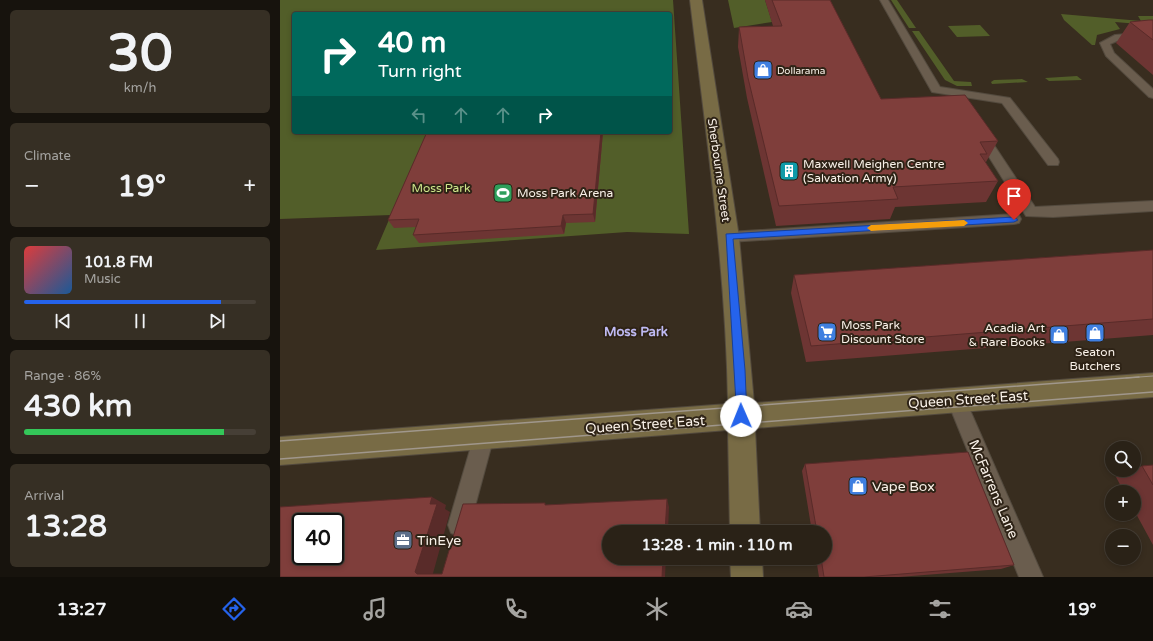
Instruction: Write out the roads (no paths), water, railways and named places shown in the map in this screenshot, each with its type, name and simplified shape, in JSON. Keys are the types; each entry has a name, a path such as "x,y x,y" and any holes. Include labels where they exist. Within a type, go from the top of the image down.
{"street":[{"name":"Sherbourne Street","path":"696,0 729,237 740,370 745,525"},
{"name":"Queen Street East","path":"280,451 1153,385"},
{"path":"746,565 747,577"}],"lane":[{"path":"884,0 936,90 1006,100 1053,162"},
{"path":"1153,35 1115,38 1105,43 1110,54 1153,95"},
{"path":"972,122 1031,212 1153,206"},
{"path":"729,237 1014,220"},
{"name":"McFarrens Lane","path":"956,400 1031,577"},
{"path":"453,547 484,436"}],"tram line":[{"path":"1126,378 1153,376"},
{"path":"280,441 1139,377"},
{"path":"280,459 1153,392"}],"place":[{"name":"Dollarama","path":"763,70"},
{"name":"Maxwell Meighen Centre (Salvation Army)","path":"789,171"},
{"name":"Moss Park Arena","path":"503,193"},
{"name":"Moss Park Discount Store","path":"827,332"},
{"name":"Seaton Butchers","path":"1095,333"},
{"name":"Acadia Art & Rare Books","path":"1059,335"},
{"name":"Vape Box","path":"858,486"},
{"name":"TinEye","path":"403,540"}],"district":[{"name":"Moss Park","path":"636,331"}]}
